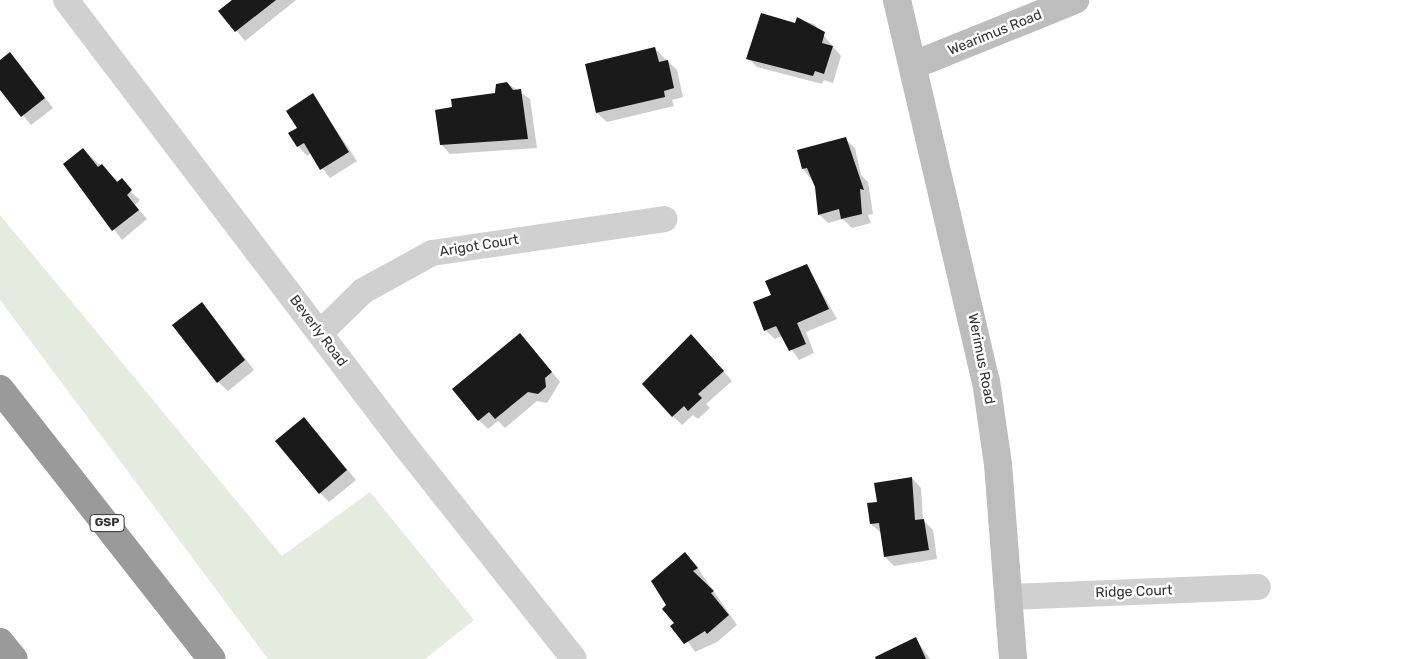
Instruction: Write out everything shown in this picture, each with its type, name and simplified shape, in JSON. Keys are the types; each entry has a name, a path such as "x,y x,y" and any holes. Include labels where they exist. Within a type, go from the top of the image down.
{"highway":[{"name":"GSP","path":"0,389 212,659"},
{"path":"0,642 14,659"}],"main road":[{"name":"Werimus Road","path":"898,0 986,381 1009,598 1013,659"},
{"name":"Wearimus Road","path":"914,65 1075,0"}],"street":[{"name":"Beverly Road","path":"66,0 320,333 574,659"},
{"name":"Arigot Court","path":"320,333 363,291 432,253 665,219"},
{"name":"Ridge Court","path":"1009,598 1258,587"}],"shaded area":[{"path":"0,215 282,556 370,492 474,620 425,659 268,659 0,300"}],"building":[{"path":"232,0 276,0 235,32 218,11"},
{"path":"761,13 795,23 797,17 825,32 822,43 833,46 824,74 815,71 813,76 746,59"},
{"path":"655,47 659,62 668,60 674,88 664,91 665,97 596,113 585,64"},
{"path":"10,52 45,98 21,117 0,90 0,60"},
{"path":"507,82 513,90 521,89 528,139 440,145 435,110 452,107 451,99 495,93 496,84"},
{"path":"313,93 349,152 320,170 304,143 297,147 288,133 297,128 286,111"},
{"path":"846,137 864,190 860,189 862,214 841,219 839,209 818,215 815,187 807,168 802,169 797,150"},
{"path":"83,148 98,167 102,164 117,182 122,178 132,190 127,195 139,210 112,231 63,164"},
{"path":"807,264 829,309 797,323 806,344 789,351 776,326 764,331 753,302 771,295 765,281"},
{"path":"202,302 245,360 217,383 172,325"},
{"path":"520,333 552,372 545,378 546,387 538,394 528,392 495,419 489,412 478,421 452,389"},
{"path":"691,334 724,371 698,394 702,398 688,411 684,406 672,417 642,384"},
{"path":"304,417 347,470 319,494 275,441"},
{"path":"912,477 915,520 924,519 929,550 884,557 879,523 870,524 867,503 877,502 874,483"},
{"path":"685,552 698,568 693,571 714,591 711,593 729,615 707,634 705,631 684,644 670,626 674,623 662,609 666,605 651,581"},
{"path":"916,637 926,659 876,659 875,657"}]}
